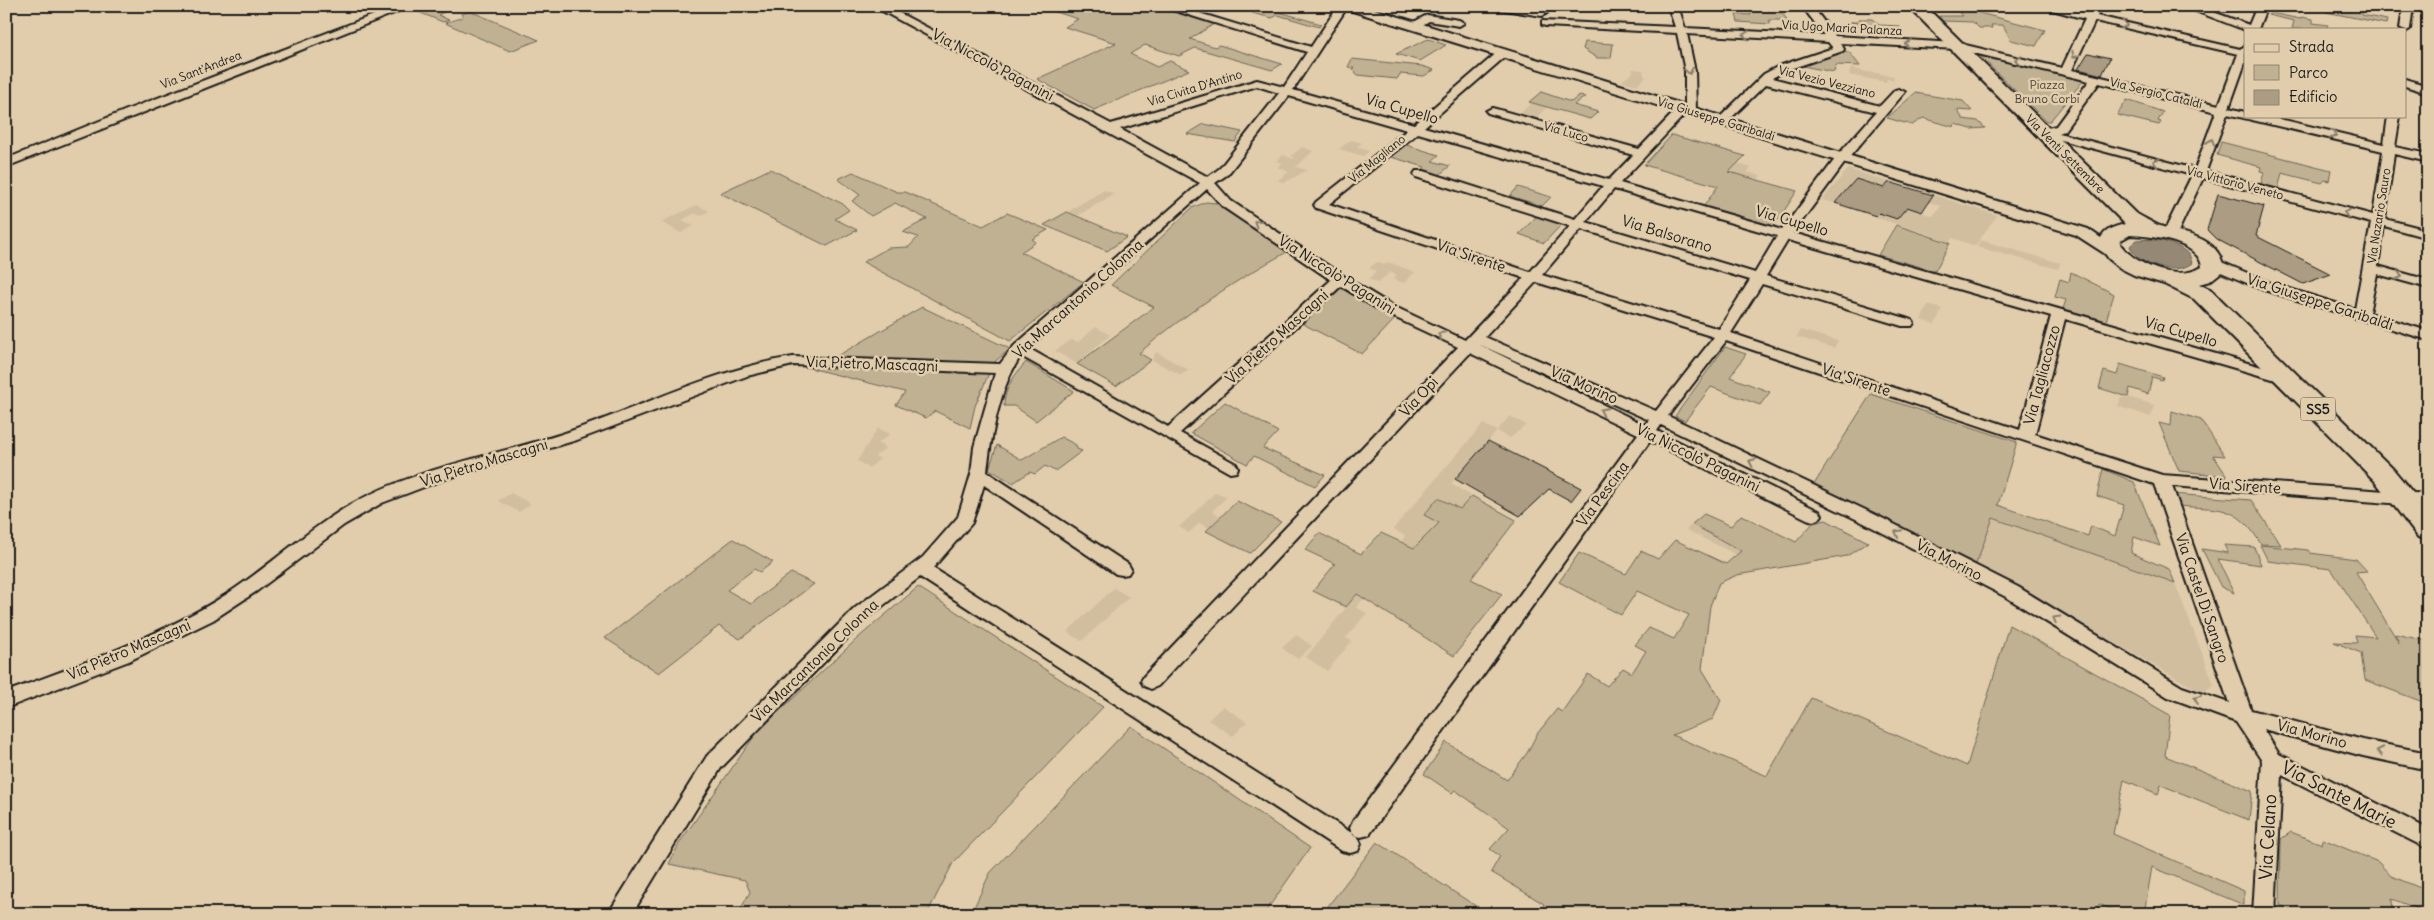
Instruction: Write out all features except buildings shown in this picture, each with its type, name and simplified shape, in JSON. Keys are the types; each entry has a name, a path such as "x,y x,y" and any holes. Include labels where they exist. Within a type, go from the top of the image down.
{"main road":[{"name":"Via Venti Settembre","path":"1920,8 2043,132 2135,232"},
{"name":"SS5","path":"2205,279 2210,256 2200,248 2135,232 2135,267 2168,278 2205,279 2288,380 2384,475 2416,499 2428,530"}],"street":[{"name":"Via Sant'Andrea","path":"6,163 133,111 407,6"},
{"name":"Via Niccolò Paganini","path":"878,6 1111,128 1208,182 1227,204 1340,280 1388,309 1470,342 1511,366 1813,515"},
{"path":"1165,6 1314,51"},
{"name":"Via Marcantonio Colonna","path":"619,914 714,762 860,613 929,561 966,519 978,474 982,447 1004,369 1019,349 1208,182 1224,171 1286,92 1343,6"},
{"name":"Via Giuseppe Garibaldi","path":"1350,6 2082,232 2135,232"},
{"name":"Via Ugo Maria Palanza","path":"1498,6 1544,18 1682,30 1957,46"},
{"path":"1673,6 1682,30 1693,92 1686,110"},
{"path":"1722,121 1765,80 1783,68 1839,49 1807,6"},
{"path":"2043,6 2244,52"},
{"path":"1957,46 2066,71 2080,46 2096,6"},
{"path":"2187,6 2249,28"},
{"path":"2252,28 2262,6"},
{"path":"2405,28 2408,6"},
{"path":"1414,26 1427,18 1459,23"},
{"name":"Via Magliano","path":"1320,205 1414,129 1503,53"},
{"path":"2135,232 2199,174 2244,55"},
{"name":"Via Sergio Cataldi","path":"2066,71 2244,115"},
{"path":"2043,132 2060,129 2097,78"},
{"name":"Via Vezio Vezziano","path":"1765,80 1883,110"},
{"path":"2406,82 2428,90"},
{"name":"Via Civita D'Antino","path":"1111,128 1257,83 1286,92"},
{"name":"Via Cupello","path":"1286,92 2288,380"},
{"name":"Via Vezio Vezziano","path":"1842,158 1899,92"},
{"name":"Via Opi","path":"1151,681 1470,342 1534,277 1640,153 1686,110"},
{"name":"Via Luco","path":"1492,111 1640,153"},
{"path":"2259,118 2428,158"},
{"name":"Via Nazario Sauro","path":"2361,315 2371,268 2394,118"},
{"name":"Via Vittorio Veneto","path":"2043,132 2428,234"},
{"name":"Via Pescina","path":"920,568 1355,836 1647,433 1723,335 1784,236 1842,158"},
{"name":"Via Balsorano","path":"1420,174 1578,224 1907,323"},
{"name":"Via Sirente","path":"1320,205 1534,277 1723,335 2026,437 2161,480 2416,499"},
{"path":"2371,268 2428,284"},
{"name":"Via Giuseppe Garibaldi","path":"2205,279 2266,286 2428,336"},
{"name":"Via Pietro Mascagni","path":"1169,434 1340,280"},
{"name":"Via Tagliacozzo","path":"2026,437 2059,314"},
{"name":"Via Morino","path":"1470,342 1659,418 1870,519 2012,592 2175,692 2243,716 2363,748 2428,762"},
{"path":"1019,349 1230,468"},
{"name":"Via Pietro Mascagni","path":"6,700 124,655 185,627 235,598 343,518 381,497 419,483 588,431 742,373 777,363 801,361 1004,369"},
{"path":"978,474 1122,569"},
{"name":"Via Castel Di Sangro","path":"2161,480 2243,716"},
{"name":"Via Sante Marie","path":"2243,716 2272,760 2428,840"},
{"name":"Via Celano","path":"2264,914 2272,760"}],"shaded area":[{"path":"1851,68 1894,76 1893,80 1887,79 1886,82 1849,75"},
{"path":"1632,69 1643,70 1646,77 1637,85 1622,81 1633,72"},
{"path":"1531,103 1547,107 1534,120 1519,115"},
{"path":"1351,140 1362,143 1357,147 1369,151 1363,156 1339,149"},
{"path":"1302,147 1313,151 1296,167 1307,170 1284,183 1278,180 1289,172 1277,167 1283,163 1276,161 1283,155 1293,159 1295,157 1291,156"},
{"path":"1737,163 1751,168 1747,172 1761,176 1757,181 1729,172"},
{"path":"1848,169 1889,182 1884,188 1856,180 1835,203 1822,200"},
{"path":"1104,190 1114,194 1077,216 1067,212"},
{"path":"1933,195 1997,215 1975,246 1952,238 1950,242 1875,217 1879,213 1897,219 1902,213 1882,199 1933,216 1941,206 1929,202"},
{"path":"697,205 709,211 700,216 695,213 682,220 694,226 681,233 661,222"},
{"path":"1980,240 2060,263 2058,269 1977,247"},
{"path":"2137,240 2158,240 2171,244 2189,254 2192,263 2177,269 2167,269 2148,264 2134,253 2130,246"},
{"path":"1377,262 1384,265 1388,262 1415,272 1404,283 1393,279 1397,275 1390,272 1378,283 1368,279 1376,271 1369,268"},
{"path":"1928,305 1942,309 1935,324 1921,320"},
{"path":"1096,327 1110,335 1077,364 1055,351 1071,340 1078,342"},
{"path":"1801,330 1838,341 1834,348 1797,337"},
{"path":"1156,352 1189,370 1181,375 1152,360"},
{"path":"2128,397 2154,405 2151,417 2118,406 2121,398"},
{"path":"1510,416 1526,425 1510,438 1497,431"},
{"path":"1483,424 1497,431 1451,484 1472,496 1460,509 1440,523 1414,548 1401,542 1405,536 1393,529"},
{"path":"878,428 890,434 878,443 886,448 875,456 880,459 869,468 857,461"},
{"path":"1216,492 1227,497 1212,511 1221,517 1209,528 1199,523 1189,533 1179,527"},
{"path":"511,493 531,504 519,512 498,501"},
{"path":"1993,518 2175,583 2214,684 2203,693 1976,564"},
{"path":"1692,524 1742,551 1737,555 1686,530"},
{"path":"1114,588 1129,597 1082,641 1067,632"},
{"path":"1357,594 1364,599 1356,607 1367,613 1346,638 1352,641 1327,671 1306,657"},
{"path":"1296,635 1312,646 1298,659 1282,648"},
{"path":"1223,706 1247,722 1233,736 1208,720"}],"green space":[{"path":"419,6 439,6 448,10 438,15 449,20 443,22 411,9"},
{"path":"1037,6 1156,6 1214,24 1190,39 1215,47 1219,45 1282,64 1272,70 1195,48 1179,56 1145,45 1130,54 1157,67 1170,61 1189,70 1094,110 1037,79 1116,43 1065,27 1078,19"},
{"path":"1747,6 1777,6 1787,20 1769,20 1770,24 1738,22 1736,14 1751,15"},
{"path":"1941,6 1982,6 1982,10 1967,7 1964,9 2045,30 2036,46 2011,40 2003,25 1991,25 1992,28 1979,28 1973,22 1943,21 1939,16 1962,16 1954,7"},
{"path":"2326,6 2362,6 2362,15 2387,20 2386,24 2326,12"},
{"path":"1262,7 1321,24 1319,27 1278,15 1272,18 1252,13"},
{"path":"470,11 539,40 510,51 445,23 463,17 461,14"},
{"path":"2271,13 2300,19 2301,17 2313,19 2313,23 2328,25 2326,28 2292,28 2294,21 2268,15"},
{"path":"1859,19 1872,19 1879,25 1899,26 1902,31 1861,28 1858,24 1849,22 1862,22"},
{"path":"1428,39 1446,45 1420,61 1396,54"},
{"path":"1585,42 1613,44 1611,58 1597,58 1583,49"},
{"path":"1839,51 1849,52 1860,66 1836,65 1834,72 1797,65"},
{"name":"Piazza Bruno Corbi","path":"1980,56 2083,81 2050,121 2046,121"},
{"path":"1352,59 1422,66 1434,70 1424,76 1400,74 1397,79 1358,75 1353,70 1354,68 1348,67"},
{"path":"1541,92 1571,102 1579,96 1585,97 1574,105 1598,112 1590,119 1529,102"},
{"path":"1915,93 1963,101 1972,111 1957,110 1963,119 1978,121 1985,128 1971,129 1955,124 1954,127 1923,118 1912,125 1887,118"},
{"path":"2127,100 2163,112 2158,121 2161,122 2159,125 2117,115"},
{"path":"1204,124 1242,132 1235,142 1187,134"},
{"path":"1672,135 1745,156 1729,172 1797,191 1774,226 1704,206 1718,186 1644,165"},
{"path":"2221,142 2331,170 2329,181 2325,180 2322,183 2282,173 2278,189 2261,184 2264,172 2260,171 2261,167 2217,155"},
{"path":"1406,145 1439,155 1432,161 1450,166 1438,176 1421,171 1425,167 1391,157"},
{"path":"770,169 843,204 849,210 835,219 857,230 827,246 720,193"},
{"path":"853,172 897,192 905,192 983,226 1007,213 1048,230 1032,239 1036,242 1021,252 1084,282 1010,341 863,262 888,248 909,247 918,237 903,232 927,219 895,203 871,216 852,201 860,195 838,179"},
{"path":"1518,187 1551,197 1542,206 1510,196"},
{"path":"1206,202 1217,203 1287,252 1210,299 1156,339 1139,353 1151,360 1116,386 1077,364 1154,307 1111,285 1192,208"},
{"path":"1067,212 1127,237 1107,251 1044,225"},
{"path":"1538,215 1563,223 1544,243 1519,234"},
{"path":"1896,225 1950,243 1935,271 1878,255"},
{"path":"2071,272 2114,294 2106,321 2063,309 2066,300 2055,297 2060,279 2069,282"},
{"path":"1341,288 1367,305 1395,319 1362,354 1303,324"},
{"path":"922,307 1010,349 992,364 832,359"},
{"path":"1725,347 1746,354 1730,377 1770,392 1760,405 1711,387 1685,421 1675,416"},
{"path":"1026,362 1074,391 1036,421 1014,406 1004,406 1004,400 1011,382"},
{"path":"809,363 989,373 975,406 970,428 935,411 926,418 896,405 905,392 794,364"},
{"path":"2120,364 2163,377 2162,380 2152,377 2148,394 2130,388 2128,397 2099,388 2104,371 2117,375"},
{"path":"1871,394 2017,442 1998,505 2088,536 2091,526 2115,536 2124,505 2097,496 2103,469 2134,482 2160,546 2134,537 2131,553 2169,569 2175,583 1993,518 1976,564 1813,486"},
{"path":"1225,402 1278,432 1263,448 1325,475 1315,486 1254,456 1247,464 1191,433"},
{"path":"2172,411 2201,420 2225,456 2213,455 2227,476 2179,471 2159,423 2171,426"},
{"path":"1061,437 1076,445 1077,449 1082,451 1055,471 1045,466 1035,474 1030,472 1013,483 989,469 997,445 1022,460"},
{"path":"2172,494 2251,500 2281,545 2261,544 2243,521 2226,511 2178,506"},
{"path":"1472,496 1516,520 1471,579 1502,594 1454,656 1357,594 1346,607 1313,591 1335,564 1305,550 1319,533 1361,554 1381,533 1414,548 1439,523 1424,515 1438,498 1460,509"},
{"path":"1237,501 1281,522 1250,553 1206,531"},
{"path":"1704,514 1731,526 1741,515 1796,542 1813,523 1826,520 1868,542 1847,556 1737,575 1719,583 1710,606 1702,669 1721,700 1713,719 1672,735 1767,776 1811,698 1967,766 2009,625 2170,715 2165,756 2252,791 2249,820 2161,785 2158,794 2124,780 2113,834 2244,891 2244,905 2152,867 2144,914 2123,914 2099,904 2098,914 1541,914 1544,904 1491,872 1500,856 1490,849 1509,828 1455,790 1452,793 1424,774 1446,742 1507,780 1527,753 1537,734 1557,709 1562,712 1588,674 1607,686 1623,668 1632,673 1646,651 1635,645 1649,628 1674,639 1689,615 1637,591 1621,615 1559,582 1579,553 1626,574 1641,551 1658,559 1675,540 1726,564 1741,551 1692,524"},
{"path":"733,539 773,562 760,572 754,569 727,590 751,604 791,573 814,584 740,639 719,626 659,673 605,638"},
{"path":"2224,545 2254,547 2261,565 2218,559 2234,593 2221,587 2202,549 2228,553"},
{"path":"2260,545 2308,550 2310,553 2356,559 2367,571 2356,572 2399,643 2395,634 2428,641 2428,704 2365,680 2361,653 2334,642 2357,643 2355,635 2376,637 2331,569 2268,561"},
{"path":"918,587 1103,707 953,863 927,914 738,914 750,892 745,880 669,864 680,842 758,731 859,637"},
{"path":"1131,726 1310,848 1264,914 971,914 990,873"},
{"path":"2291,832 2322,844 2323,839 2378,862 2391,876 2428,891 2428,913 2392,899 2393,914 2290,914 2291,910 2280,905 2281,839"},
{"path":"1377,842 1488,914 1322,914"}]}
